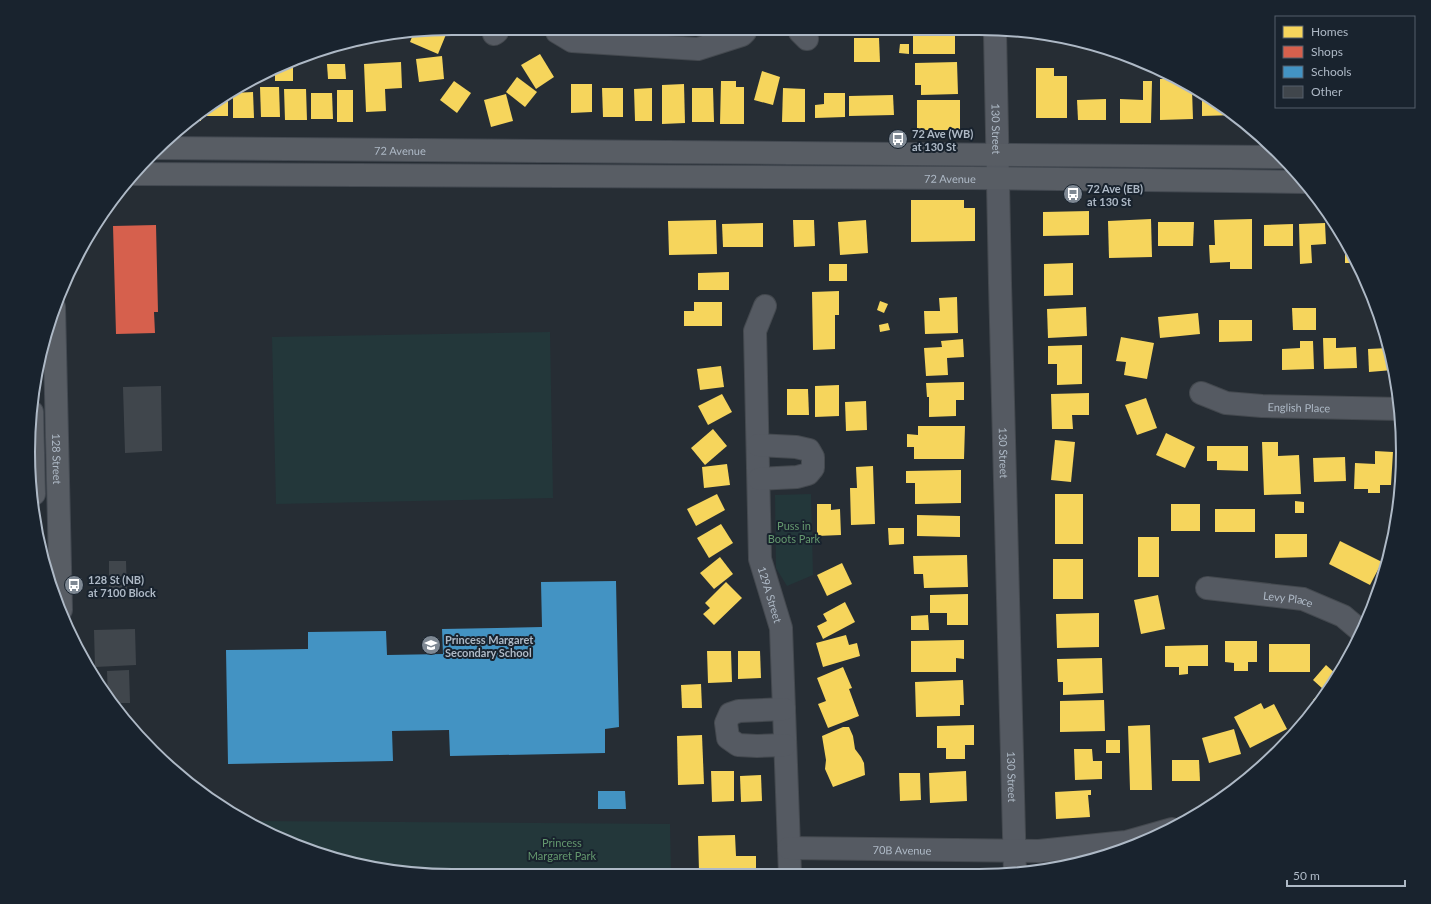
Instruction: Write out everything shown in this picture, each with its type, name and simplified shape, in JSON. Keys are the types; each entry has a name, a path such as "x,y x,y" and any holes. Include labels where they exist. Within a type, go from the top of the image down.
{"main road":[{"name":"72 Avenue","path":"166,148 1274,157"},
{"path":"596,176 602,169 627,161 642,151"},
{"name":"72 Avenue","path":"141,174 1297,182"},
{"name":"128 Street","path":"54,326 61,596"}],"street":[{"path":"562,35 572,41 645,39 698,49 742,35"},
{"name":"130 Street","path":"995,36 997,179 1015,867"},
{"name":"129A Street","path":"765,306 755,331 760,559 781,628 790,869"},
{"name":"English Place","path":"1201,393 1226,403 1262,406 1393,409"},
{"path":"758,445 796,447 809,450 813,457 813,468 808,474 777,479 759,479"},
{"name":"Levy Place","path":"1207,588 1303,599 1343,616 1357,628"},
{"path":"784,709 740,711 730,714 726,723 728,738 738,745 785,745"},
{"name":"70B Avenue","path":"789,848 1039,851 1126,842"}],"green space":[{"path":"550,332 553,498 276,504 272,337"},
{"name":"Puss in Boots Park","path":"811,494 813,575 787,586 776,568 775,495"},
{"name":"Princess Margaret Park","path":"258,821 670,824 671,869 452,869 398,865 344,855 292,837"}],"building: Homes":[{"path":"446,35 438,54 410,42 412,37"},
{"path":"913,35 955,35 955,54 913,54"},
{"path":"854,38 879,38 880,62 854,62"},
{"path":"900,44 909,44 909,54 899,53"},
{"path":"540,54 554,77 536,89 521,65"},
{"path":"442,56 444,79 419,82 416,59"},
{"path":"401,62 402,88 385,89 386,111 366,112 364,64"},
{"path":"957,62 958,94 921,95 921,85 915,85 915,63"},
{"path":"327,64 345,64 346,79 328,79"},
{"path":"293,67 293,81 275,81 275,75"},
{"path":"1036,68 1054,68 1054,76 1067,76 1067,118 1036,118"},
{"path":"762,71 780,77 773,105 754,100"},
{"path":"517,77 537,92 525,107 506,92"},
{"path":"1160,79 1165,79 1192,94 1193,119 1160,120"},
{"path":"454,81 471,93 457,113 440,100"},
{"path":"721,81 736,81 736,87 744,87 744,124 720,124"},
{"path":"1143,81 1152,81 1151,123 1120,123 1120,99 1143,100"},
{"path":"571,84 592,84 592,112 571,113"},
{"path":"684,84 685,123 662,124 662,85"},
{"path":"260,87 279,87 280,117 261,117"},
{"path":"602,88 623,88 623,117 603,117"},
{"path":"652,88 652,121 635,121 634,89"},
{"path":"692,88 713,88 714,122 692,122"},
{"path":"783,88 805,89 805,122 782,122"},
{"path":"284,89 306,89 307,120 285,120"},
{"path":"337,90 353,90 353,122 337,122"},
{"path":"253,92 254,118 233,118 233,97 240,93"},
{"path":"311,93 332,93 333,119 311,119"},
{"path":"824,93 845,93 845,117 815,118 815,105 824,104"},
{"path":"506,94 513,121 491,127 484,100"},
{"path":"893,95 894,115 849,116 849,96"},
{"path":"1106,99 1106,120 1078,120 1077,100"},
{"path":"228,100 228,116 207,116 207,114"},
{"path":"917,100 960,100 960,130 917,130"},
{"path":"1202,100 1225,115 1202,116"},
{"path":"911,200 964,200 964,208 975,208 975,241 911,242"},
{"path":"1089,211 1089,235 1043,236 1043,212"},
{"path":"1151,219 1152,257 1109,258 1108,221"},
{"path":"1252,219 1252,269 1230,269 1230,262 1210,263 1209,245 1215,245 1214,220"},
{"path":"716,220 717,254 669,255 668,221"},
{"path":"793,220 814,220 815,246 794,247"},
{"path":"866,220 868,253 840,255 838,222"},
{"path":"1158,222 1194,222 1193,246 1158,246"},
{"path":"763,223 763,247 723,247 722,224"},
{"path":"1325,223 1326,244 1311,245 1312,263 1300,264 1299,224"},
{"path":"1293,224 1293,246 1264,246 1264,225"},
{"path":"1345,253 1350,263 1345,263"},
{"path":"1073,263 1073,295 1044,296 1044,264"},
{"path":"829,264 847,264 847,281 829,281"},
{"path":"729,272 729,290 698,290 698,273"},
{"path":"839,291 839,315 835,315 835,349 813,350 812,292"},
{"path":"957,297 958,333 925,334 924,311 940,311 939,298"},
{"path":"880,301 888,304 884,313 877,310"},
{"path":"694,302 722,302 722,326 684,326 684,311 694,311"},
{"path":"1086,307 1087,336 1048,338 1047,309"},
{"path":"1292,308 1316,308 1316,330 1293,330"},
{"path":"1198,313 1200,334 1160,338 1158,317"},
{"path":"1219,320 1252,320 1252,341 1219,342"},
{"path":"888,323 890,330 880,332 879,325"},
{"path":"1121,337 1154,343 1147,379 1124,375 1126,362 1116,361"},
{"path":"1323,338 1336,338 1336,348 1356,347 1357,368 1324,369"},
{"path":"963,339 964,357 947,358 948,375 926,376 924,348 942,347 941,341"},
{"path":"1300,341 1313,341 1314,369 1282,370 1282,349 1300,348"},
{"path":"1082,345 1082,384 1057,385 1057,364 1048,364 1048,346"},
{"path":"1383,348 1388,370 1369,372 1368,349"},
{"path":"721,366 724,387 700,390 697,369"},
{"path":"964,382 964,400 956,400 956,416 929,417 929,397 927,397 926,383"},
{"path":"839,385 839,416 815,417 815,386"},
{"path":"787,389 808,389 809,415 787,415"},
{"path":"1089,393 1089,415 1072,415 1073,429 1052,429 1051,394"},
{"path":"722,394 732,412 708,425 698,406"},
{"path":"1146,398 1157,428 1137,435 1125,405"},
{"path":"866,401 867,430 846,431 845,402"},
{"path":"918,426 965,426 964,459 914,459 914,447 907,447 907,434 918,435"},
{"path":"713,429 727,446 705,465 691,448"},
{"path":"1166,433 1195,447 1185,468 1156,455"},
{"path":"1055,440 1075,442 1071,482 1051,480"},
{"path":"1262,442 1278,442 1278,456 1299,455 1301,494 1264,495"},
{"path":"1207,446 1248,446 1248,471 1217,470 1217,461 1207,461"},
{"path":"1375,451 1393,452 1391,485 1380,485 1380,493 1368,493 1368,489 1354,489 1355,463 1375,464"},
{"path":"1345,457 1346,481 1314,482 1313,458"},
{"path":"727,464 730,485 704,488 702,467"},
{"path":"873,466 875,524 851,525 850,488 857,488 856,467"},
{"path":"961,470 961,503 915,504 915,483 906,483 906,471"},
{"path":"717,494 725,510 696,526 687,509"},
{"path":"1055,494 1083,494 1083,544 1055,544"},
{"path":"1295,501 1304,502 1304,513 1295,513"},
{"path":"817,504 831,504 831,510 840,509 841,535 817,536"},
{"path":"1171,504 1200,504 1200,531 1171,531"},
{"path":"1215,509 1255,509 1255,532 1215,532"},
{"path":"917,515 960,516 960,537 917,536"},
{"path":"721,524 733,543 709,558 697,538"},
{"path":"888,528 904,528 904,544 889,545"},
{"path":"1275,534 1307,534 1307,557 1275,558"},
{"path":"1138,537 1159,537 1159,577 1138,577"},
{"path":"1340,541 1381,562 1370,585 1329,564"},
{"path":"967,555 968,587 924,588 923,574 914,574 913,556"},
{"path":"720,557 733,574 714,589 700,573"},
{"path":"1053,559 1083,559 1083,599 1053,599"},
{"path":"842,563 852,584 827,596 817,575"},
{"path":"726,582 742,598 714,625 703,614 710,608 705,603"},
{"path":"968,594 968,625 947,625 947,613 930,613 930,595"},
{"path":"1158,595 1165,629 1141,634 1134,600"},
{"path":"845,602 855,622 823,639 817,626 827,621 823,614"},
{"path":"1099,613 1099,647 1057,648 1056,614"},
{"path":"928,615 929,630 911,630 911,616"},
{"path":"846,635 849,645 857,643 860,656 823,667 816,643"},
{"path":"964,640 964,659 956,658 956,672 911,672 911,641"},
{"path":"1225,641 1257,641 1257,662 1248,662 1248,671 1234,671 1234,663 1225,662"},
{"path":"1269,644 1310,644 1310,672 1269,672"},
{"path":"1208,645 1208,666 1188,666 1188,674 1179,675 1179,667 1165,667 1165,646"},
{"path":"707,651 731,651 732,682 708,683"},
{"path":"738,651 760,651 761,678 738,679"},
{"path":"1102,658 1103,693 1063,695 1063,682 1058,682 1057,659"},
{"path":"1326,665 1333,672 1323,689 1313,680"},
{"path":"843,667 852,688 849,689 859,716 828,728 818,704 826,701 817,678"},
{"path":"963,680 964,705 960,705 960,716 916,717 915,682"},
{"path":"701,684 702,708 682,708 681,685"},
{"path":"1104,700 1105,731 1060,732 1060,701"},
{"path":"1261,703 1264,709 1274,704 1287,729 1250,748 1234,717"},
{"path":"974,725 974,745 965,745 965,759 946,759 946,748 937,748 937,726"},
{"path":"1150,725 1152,790 1130,790 1128,726"},
{"path":"843,727 849,727 853,736 855,749 864,763 865,775 833,787 825,769 826,760 822,736"},
{"path":"1234,729 1241,754 1209,763 1202,738"},
{"path":"702,735 704,784 678,785 677,736"},
{"path":"1106,740 1120,740 1120,753 1106,753"},
{"path":"1074,749 1092,749 1093,761 1102,761 1102,779 1075,780"},
{"path":"1172,760 1199,760 1200,781 1172,781"},
{"path":"711,771 734,771 734,801 712,802"},
{"path":"966,771 967,801 930,803 929,773"},
{"path":"899,773 920,773 921,800 900,801"},
{"path":"761,775 762,801 741,802 740,776"},
{"path":"1091,790 1091,795 1088,795 1090,817 1056,819 1055,792"},
{"path":"735,835 736,856 756,856 756,869 699,869 698,836"}],"building: Shops":[{"path":"156,225 158,312 154,312 155,333 116,334 113,226"}],"building: Schools":[{"path":"616,581 619,727 605,729 605,753 450,756 449,730 392,731 393,761 228,764 226,650 308,649 308,632 386,631 387,655 443,654 442,629 542,627 541,582"},
{"path":"598,791 625,791 626,809 598,809"}],"building: Other":[{"path":"161,386 162,451 125,453 123,387"},
{"path":"109,561 126,561 127,594 109,594"},
{"path":"135,629 136,665 95,667 94,630"},
{"path":"129,670 130,703 119,703 108,688 107,671"}],"place":[{"name":"72 Ave (WB) at 130 St","path":"898,139"},
{"name":"72 Ave (EB) at 130 St","path":"1073,194"},
{"name":"128 St (NB) at 7100 Block","path":"74,585"},
{"name":"Princess Margaret Secondary School","path":"431,645"}]}
